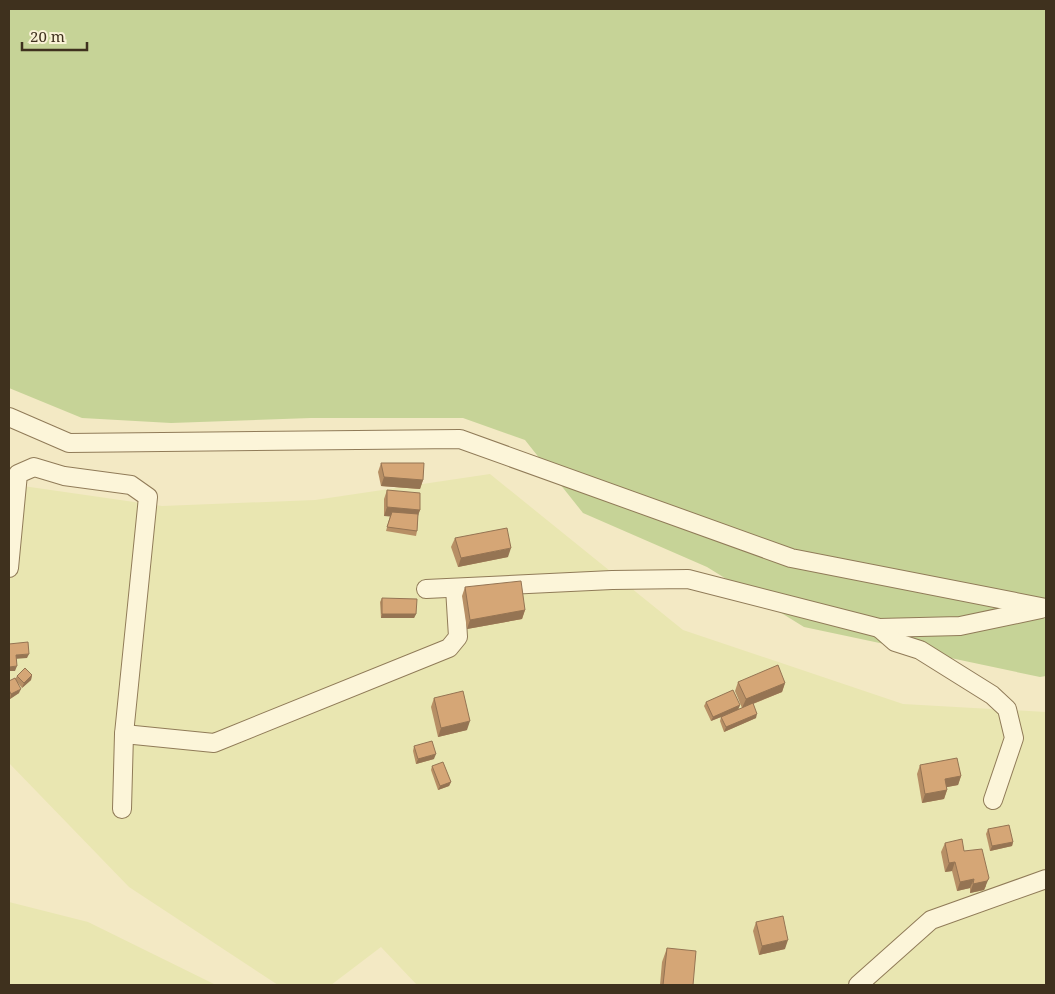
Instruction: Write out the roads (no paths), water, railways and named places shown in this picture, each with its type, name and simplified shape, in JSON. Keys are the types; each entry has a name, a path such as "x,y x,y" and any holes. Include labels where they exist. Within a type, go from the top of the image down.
{"street":[{"path":"9,417 69,443 460,439 790,558 1046,608"},
{"path":"9,568 18,474 34,467 64,476 131,485 148,497 124,734 122,809"},
{"path":"426,589 612,580 688,579 879,628 960,626 1046,608"},
{"path":"124,734 214,743 449,648 458,637 455,588"},
{"path":"879,628 895,642 920,650 992,694 1007,709 1014,738 993,800"},
{"path":"858,985 931,920 1046,879"}]}
